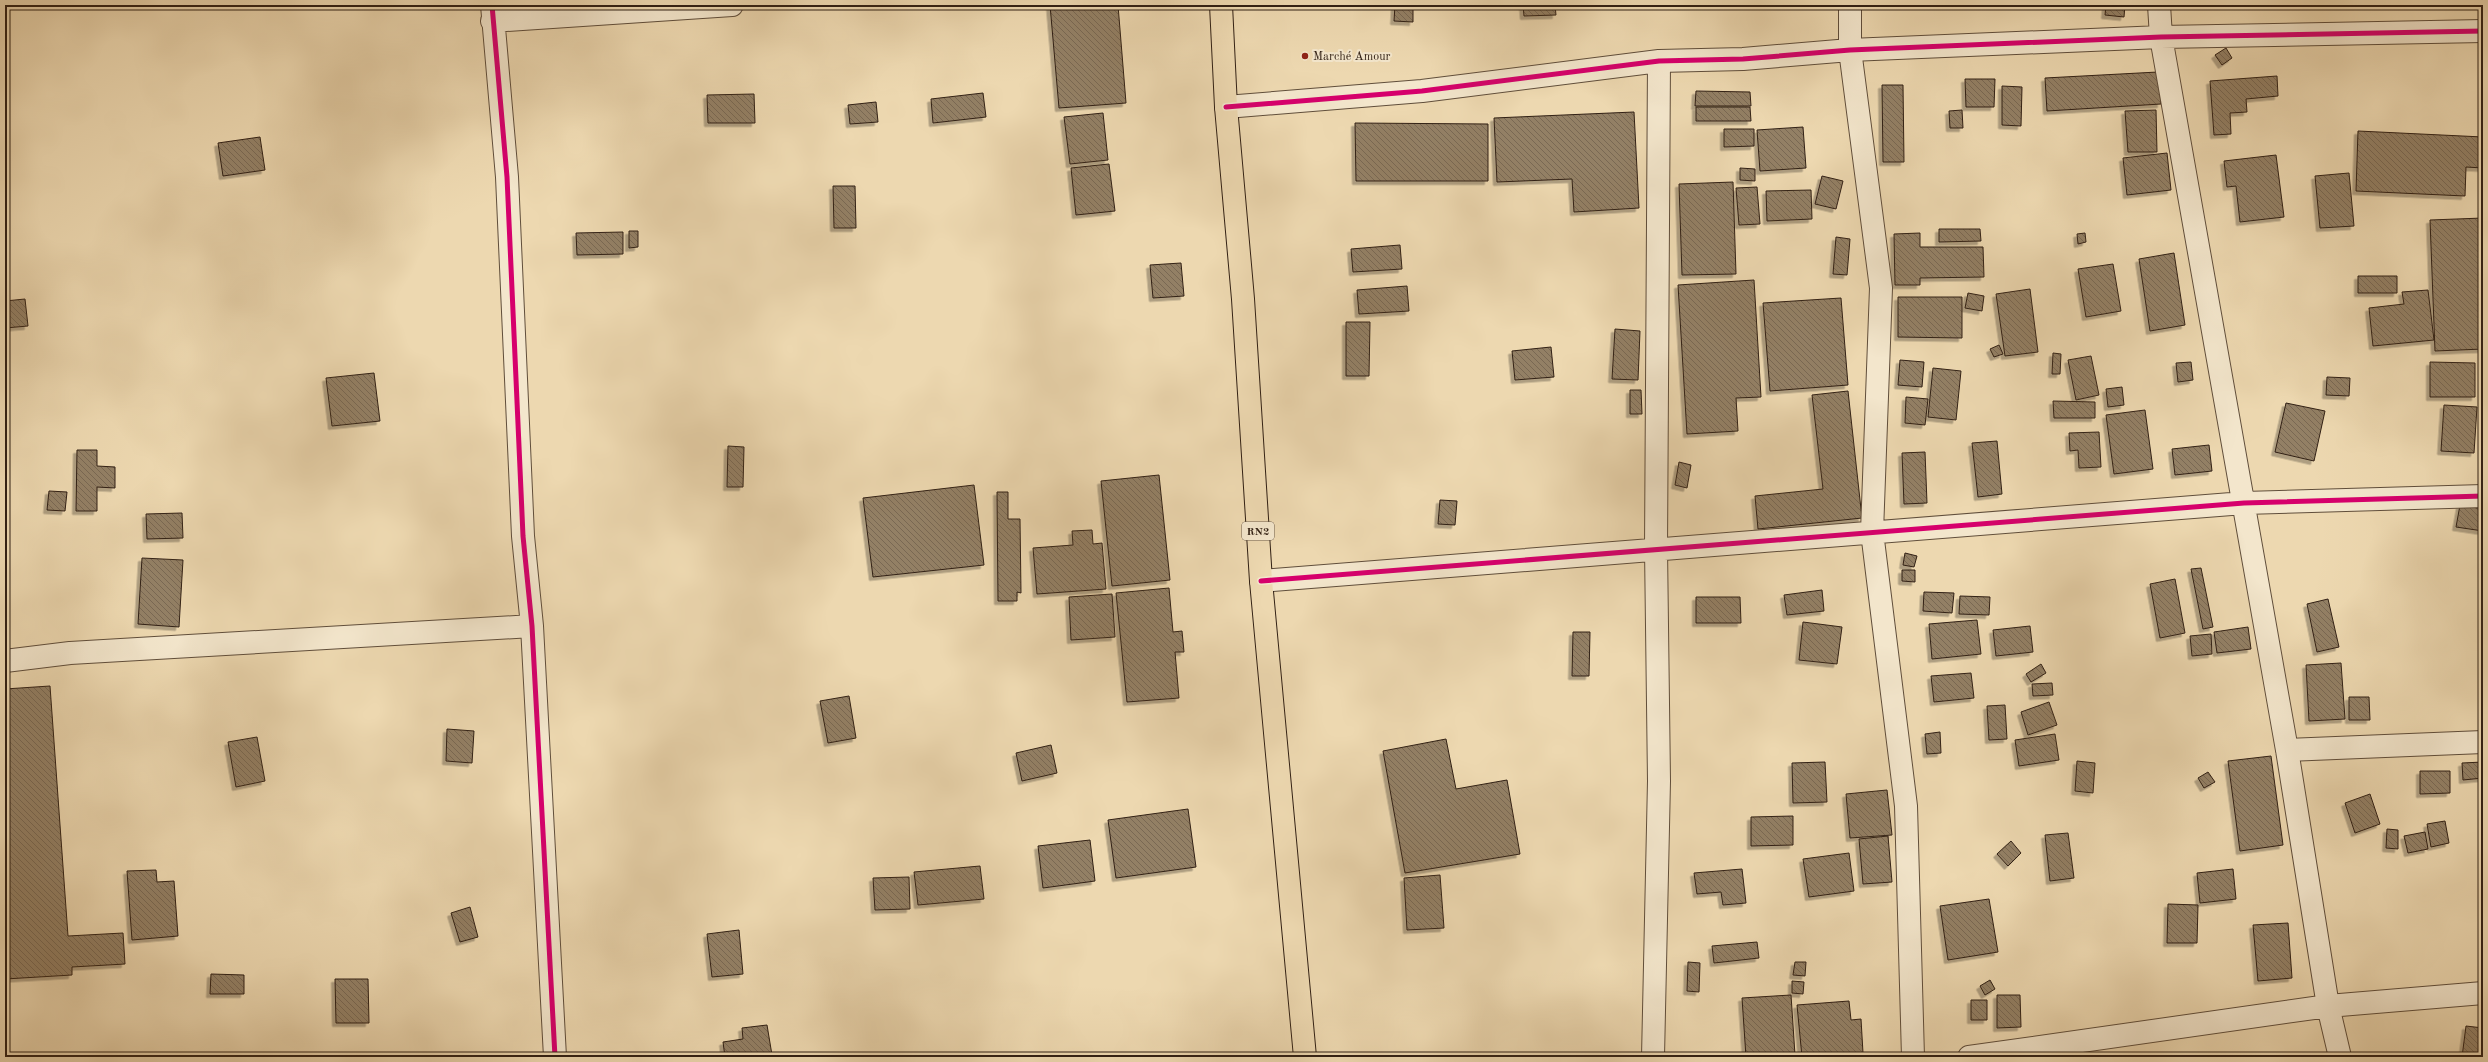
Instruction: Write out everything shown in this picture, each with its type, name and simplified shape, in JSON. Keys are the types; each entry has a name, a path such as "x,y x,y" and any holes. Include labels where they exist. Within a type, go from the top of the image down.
{"highway":[{"name":"RN2","path":"1222,5 1226,108 1243,307 1262,581 1305,1057"}],"street":[{"path":"555,1057 545,896 532,626 524,536 507,177 492,13 732,5"},
{"path":"1850,5 1850,50 1881,288 1872,532 1906,806 1913,1057"},
{"path":"2159,5 2161,37 2287,750 2328,1006 2340,1057"},
{"path":"1226,108 1422,91 1659,61 1743,59 1850,50 2161,37 2483,31"},
{"path":"1653,1057 1659,781 1656,548 1659,61"},
{"path":"1262,581 1656,548 2244,503 2483,496"},
{"path":"5,661 70,653 532,626"},
{"path":"2287,750 2483,742"},
{"path":"1969,1057 2328,1006 2483,993"}],"building":[{"path":"1050,5 1118,5 1126,103 1059,108"},
{"path":"1395,5 1413,5 1413,22 1394,21"},
{"path":"1523,5 1555,5 1556,15 1524,16"},
{"path":"2106,5 2125,5 2124,17 2105,15"},
{"path":"2226,48 2232,58 2222,65 2215,55"},
{"path":"2158,72 2161,104 2047,111 2045,78"},
{"path":"2277,76 2278,96 2246,99 2247,112 2230,113 2231,134 2214,135 2210,81"},
{"path":"1965,79 1995,79 1994,107 1966,107"},
{"path":"1882,85 1903,85 1904,162 1883,162"},
{"path":"2002,86 2022,87 2021,126 2002,125"},
{"path":"1696,91 1750,92 1751,106 1695,106"},
{"path":"983,93 986,117 933,123 931,99"},
{"path":"754,94 755,123 708,123 707,95"},
{"path":"876,102 878,122 850,124 848,105"},
{"path":"1696,107 1750,107 1751,121 1696,121"},
{"path":"1962,110 1963,128 1950,128 1949,111"},
{"path":"2156,110 2157,152 2128,152 2125,111"},
{"path":"1634,112 1639,208 1574,212 1572,179 1497,182 1494,118"},
{"path":"1103,113 1108,160 1070,164 1064,117"},
{"path":"1355,123 1488,124 1488,181 1356,181"},
{"path":"1803,127 1806,168 1760,171 1757,130"},
{"path":"1724,129 1754,129 1754,146 1724,147"},
{"path":"2358,131 2483,137 2483,168 2466,167 2465,196 2356,191"},
{"path":"260,137 265,170 223,176 218,143"},
{"path":"2167,153 2171,190 2127,195 2123,158"},
{"path":"2276,155 2284,217 2240,222 2236,186 2227,187 2224,161"},
{"path":"1109,164 1115,211 1076,215 1071,168"},
{"path":"1740,168 1755,169 1755,181 1740,180"},
{"path":"2349,173 2354,226 2320,228 2315,176"},
{"path":"1822,176 1843,181 1836,209 1815,204"},
{"path":"1733,182 1736,274 1682,275 1679,184"},
{"path":"833,186 855,186 856,228 834,228"},
{"path":"1757,187 1760,224 1739,225 1736,188"},
{"path":"1811,190 1812,219 1767,221 1766,191"},
{"path":"2483,218 2483,349 2435,351 2430,220"},
{"path":"1939,229 1980,229 1981,241 1939,242"},
{"path":"629,231 638,231 638,247 629,248"},
{"path":"623,232 623,254 577,255 576,233"},
{"path":"1920,233 1920,247 1983,247 1984,277 1920,278 1920,285 1895,285 1894,234"},
{"path":"2085,233 2086,242 2078,244 2077,234"},
{"path":"1836,237 1850,239 1847,275 1833,274"},
{"path":"1400,245 1402,269 1353,272 1351,249"},
{"path":"2174,253 2185,325 2150,331 2139,259"},
{"path":"1181,263 1184,296 1153,298 1150,265"},
{"path":"2113,264 2121,311 2086,317 2078,269"},
{"path":"2358,276 2397,276 2397,293 2358,293"},
{"path":"1754,280 1761,397 1736,398 1738,431 1687,434 1678,285"},
{"path":"1407,286 1409,311 1359,314 1357,290"},
{"path":"2030,289 2038,352 2005,356 1996,294"},
{"path":"2428,290 2434,340 2373,346 2369,308 2404,304 2402,292"},
{"path":"1968,293 1984,296 1982,311 1965,308"},
{"path":"1898,297 1962,297 1962,338 1898,337"},
{"path":"1841,298 1848,385 1770,391 1763,303"},
{"path":"25,299 28,326 5,328 5,301"},
{"path":"1346,322 1370,322 1369,376 1346,376"},
{"path":"1615,329 1640,331 1638,380 1612,379"},
{"path":"1999,345 2003,354 1994,357 1990,349"},
{"path":"1551,347 1554,377 1515,380 1512,351"},
{"path":"2053,353 2061,354 2060,374 2052,374"},
{"path":"2091,356 2099,395 2076,400 2068,360"},
{"path":"1900,360 1924,362 1922,387 1898,385"},
{"path":"2191,362 2193,380 2178,382 2176,363"},
{"path":"2430,362 2475,363 2475,397 2430,397"},
{"path":"1933,368 1961,371 1956,420 1928,417"},
{"path":"374,373 380,421 332,426 326,378"},
{"path":"2327,377 2350,378 2349,396 2326,395"},
{"path":"2122,387 2124,405 2108,407 2106,389"},
{"path":"1630,390 1641,390 1642,414 1630,414"},
{"path":"1848,391 1862,518 1758,529 1755,496 1823,489 1812,395"},
{"path":"1906,397 1928,399 1925,425 1905,423"},
{"path":"2053,401 2095,402 2095,418 2054,418"},
{"path":"2286,403 2325,411 2314,461 2275,452"},
{"path":"2444,405 2477,407 2474,453 2441,451"},
{"path":"2145,410 2153,469 2114,474 2106,415"},
{"path":"2099,432 2101,467 2079,468 2078,450 2070,451 2069,433"},
{"path":"1997,441 2002,494 1978,497 1972,443"},
{"path":"2209,445 2212,471 2175,475 2172,449"},
{"path":"728,446 744,447 743,487 727,487"},
{"path":"77,450 97,450 97,466 115,467 115,488 97,487 97,511 76,511"},
{"path":"1925,452 1927,503 1904,504 1902,453"},
{"path":"1679,462 1691,465 1687,488 1675,485"},
{"path":"1159,475 1170,580 1112,586 1101,481"},
{"path":"974,485 984,565 873,577 863,498"},
{"path":"49,491 67,492 65,511 47,510"},
{"path":"997,492 1008,492 1008,519 1020,519 1021,593 1017,592 1017,601 998,601"},
{"path":"1440,500 1457,501 1455,525 1438,524"},
{"path":"2460,505 2483,509 2483,531 2456,527"},
{"path":"182,513 183,538 147,539 146,514"},
{"path":"1092,530 1093,544 1102,543 1106,589 1037,594 1033,548 1073,545 1072,531"},
{"path":"1905,553 1917,556 1914,567 1903,565"},
{"path":"142,558 183,560 179,627 138,624"},
{"path":"2201,568 2213,627 2203,629 2191,569"},
{"path":"1902,570 1915,570 1915,582 1902,581"},
{"path":"2175,579 2185,633 2160,638 2150,584"},
{"path":"1169,588 1173,632 1182,631 1184,652 1175,652 1179,698 1127,702 1116,593"},
{"path":"1822,590 1824,611 1787,615 1784,595"},
{"path":"1924,592 1954,593 1952,613 1923,611"},
{"path":"1112,594 1115,637 1071,640 1069,597"},
{"path":"1960,596 1990,597 1989,615 1959,614"},
{"path":"1696,597 1740,597 1741,623 1696,623"},
{"path":"2328,599 2339,647 2317,652 2307,604"},
{"path":"1977,620 1981,654 1932,659 1929,624"},
{"path":"1803,622 1842,627 1837,664 1799,660"},
{"path":"2030,626 2033,652 1996,656 1993,630"},
{"path":"2248,627 2251,649 2217,653 2214,632"},
{"path":"1573,632 1590,632 1589,676 1572,676"},
{"path":"2211,634 2212,654 2192,656 2190,636"},
{"path":"2341,663 2345,719 2309,721 2306,665"},
{"path":"2041,664 2046,673 2031,682 2026,674"},
{"path":"1971,673 1974,698 1934,702 1931,676"},
{"path":"2052,683 2053,695 2033,696 2032,684"},
{"path":"50,686 68,936 123,933 125,964 72,967 72,975 5,979 5,689"},
{"path":"849,696 856,738 828,743 820,701"},
{"path":"2349,697 2369,697 2370,720 2349,720"},
{"path":"2049,702 2057,725 2028,735 2021,712"},
{"path":"2005,705 2007,739 1989,740 1987,706"},
{"path":"447,729 474,731 472,763 446,761"},
{"path":"1940,732 1941,753 1927,754 1925,734"},
{"path":"2055,734 2059,760 2019,766 2015,740"},
{"path":"257,737 265,781 236,787 228,742"},
{"path":"1446,739 1456,789 1507,780 1520,854 1405,873 1383,751"},
{"path":"1051,745 1057,773 1022,781 1016,753"},
{"path":"2271,756 2283,845 2240,851 2228,761"},
{"path":"2077,761 2095,763 2093,793 2075,791"},
{"path":"1825,762 1827,802 1793,803 1792,763"},
{"path":"2483,762 2483,778 2463,780 2462,763"},
{"path":"2420,771 2450,771 2450,793 2420,794"},
{"path":"2208,772 2215,782 2204,788 2198,778"},
{"path":"1887,790 1892,835 1850,838 1846,794"},
{"path":"2370,794 2380,824 2355,833 2345,803"},
{"path":"1188,809 1196,867 1116,878 1108,820"},
{"path":"1793,816 1793,845 1751,846 1751,817"},
{"path":"2445,821 2449,843 2431,847 2427,824"},
{"path":"2387,829 2398,830 2398,849 2386,848"},
{"path":"2425,832 2428,849 2408,853 2404,836"},
{"path":"2068,833 2074,878 2050,881 2045,835"},
{"path":"1888,836 1892,882 1863,884 1859,839"},
{"path":"1090,840 1095,881 1043,888 1038,846"},
{"path":"2011,841 2021,853 2008,866 1997,854"},
{"path":"1849,853 1854,891 1809,897 1803,859"},
{"path":"980,866 984,899 918,905 914,872"},
{"path":"1742,869 1746,903 1723,905 1721,892 1697,894 1694,873"},
{"path":"2233,869 2236,899 2200,903 2197,873"},
{"path":"156,870 157,882 174,881 178,936 132,940 127,871"},
{"path":"1440,875 1444,928 1407,930 1404,878"},
{"path":"909,877 910,909 875,910 873,878"},
{"path":"1989,899 1998,952 1948,960 1940,906"},
{"path":"2168,904 2198,905 2197,943 2167,943"},
{"path":"470,907 478,937 460,942 451,913"},
{"path":"2288,923 2292,978 2258,981 2253,925"},
{"path":"739,930 743,974 712,977 707,934"},
{"path":"1757,942 1759,958 1714,963 1712,946"},
{"path":"1688,962 1700,963 1699,992 1687,991"},
{"path":"1795,962 1806,962 1805,976 1793,975"},
{"path":"211,974 244,975 244,994 210,994"},
{"path":"335,979 368,979 369,1023 336,1023"},
{"path":"1990,980 1995,989 1985,995 1980,986"},
{"path":"1792,981 1804,982 1803,994 1792,993"},
{"path":"1791,995 1795,1055 1746,1057 1742,998"},
{"path":"1997,995 2020,995 2021,1027 1997,1028"},
{"path":"1971,1000 1987,1000 1987,1020 1971,1020"},
{"path":"1849,1001 1851,1020 1861,1019 1863,1053 1802,1057 1797,1005"},
{"path":"767,1025 772,1055 725,1057 723,1042 743,1039 742,1028"},
{"path":"2466,1026 2483,1028 2483,1057 2462,1057"}],"cycle path":[{"path":"492,5 507,177 523,536 532,626 555,1057"},
{"path":"1226,107 1422,91 1659,61 1743,59 1850,50 2161,37 2483,31"},
{"path":"1261,581 2244,503 2483,496"}],"place":[{"name":"Marché Amour","path":"1305,56"}]}
